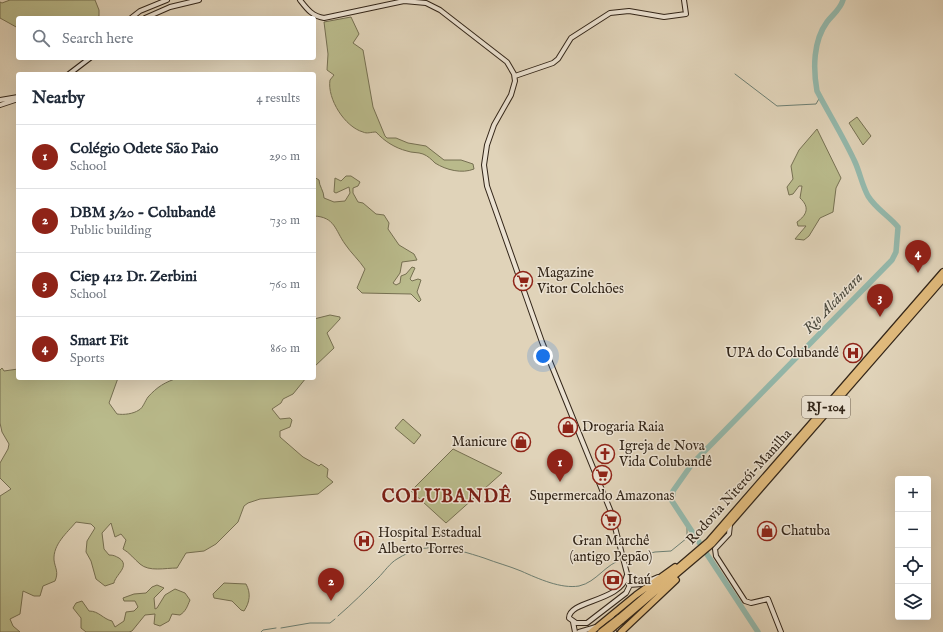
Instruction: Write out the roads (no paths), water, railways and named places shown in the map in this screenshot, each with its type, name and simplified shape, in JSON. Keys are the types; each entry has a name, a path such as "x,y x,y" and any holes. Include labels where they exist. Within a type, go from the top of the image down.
{"highway":[{"name":"Rodovia Niterói-Manilha","path":"712,545 943,272"},
{"name":"Rodovia Niterói-Manilha","path":"606,631 694,557 712,545 943,279"},
{"name":"Rodovia Niterói-Manilha","path":"620,619 686,567 694,557"},
{"path":"591,632 661,576 694,557"},
{"path":"621,632 666,591 686,567"},
{"path":"612,625 618,629 627,627"}],"main road":[{"path":"134,16 144,9 167,0"},
{"path":"150,16 170,7 199,0"},
{"path":"300,0 315,16"},
{"path":"515,76 553,63 558,59 571,38 610,13 629,11 664,17 686,14 684,0"},
{"path":"316,16 324,18 350,14 404,1 426,3 440,10 507,62 515,76 511,95 494,125 487,145 484,165 487,186 540,335 611,512 630,585 628,591"},
{"path":"72,72 87,60"},
{"path":"0,100 16,98"},
{"path":"0,105 16,99"},
{"path":"712,545 716,556 745,602 751,603 768,599 781,632"},
{"path":"622,586 627,575"},
{"path":"574,632 573,622 569,618 569,614 574,608 602,598 622,586 642,584 661,576"},
{"path":"622,586 626,587 628,591"},
{"path":"573,622 584,624 628,591 634,590 636,595"},
{"path":"579,632 597,627 613,632 612,614"},
{"path":"595,617 597,627"}],"waterway":[{"name":"Rio Alcântara","path":"758,632 672,501 673,491 692,464 892,260 896,252 898,227 875,205 868,196 851,153 817,91 815,55 819,38 827,22 838,9 843,0"},
{"path":"735,74 777,106 816,104 820,97"},
{"path":"626,559 655,552 671,551 687,538 687,526"},
{"path":"338,616 363,593 389,565 408,553 419,549 440,548 462,551 550,583 572,587 591,581 611,565 623,559"},
{"path":"281,628 310,623 330,623 335,619"},
{"path":"261,632 263,630 276,628"}],"place":[{"name":"Smart Fit","path":"918,273"},
{"name":"Magazine Vitor Colchões","path":"523,281"},
{"name":"Ciep 412 Dr. Zerbini","path":"880,317"},
{"name":"UPA do Colubandê","path":"853,353"},
{"name":"Drogaria Raia","path":"568,427"},
{"name":"Manicure","path":"521,442"},
{"name":"Igreja de Nova Vida Colubandê","path":"605,454"},
{"name":"Supermercado Amazonas","path":"602,475"},
{"name":"Colégio Odete São Paio","path":"560,482"},
{"name":"Gran Marchê (antigo Pepão)","path":"611,520"},
{"name":"Chatuba","path":"767,531"},
{"name":"Hospital Estadual Alberto Torres","path":"364,541"},
{"name":"Itaú","path":"613,580"},
{"name":"DBM 3/20 - Colubandê","path":"331,601"}],"district":[{"name":"COLUBANDÊ","path":"447,497"}]}
